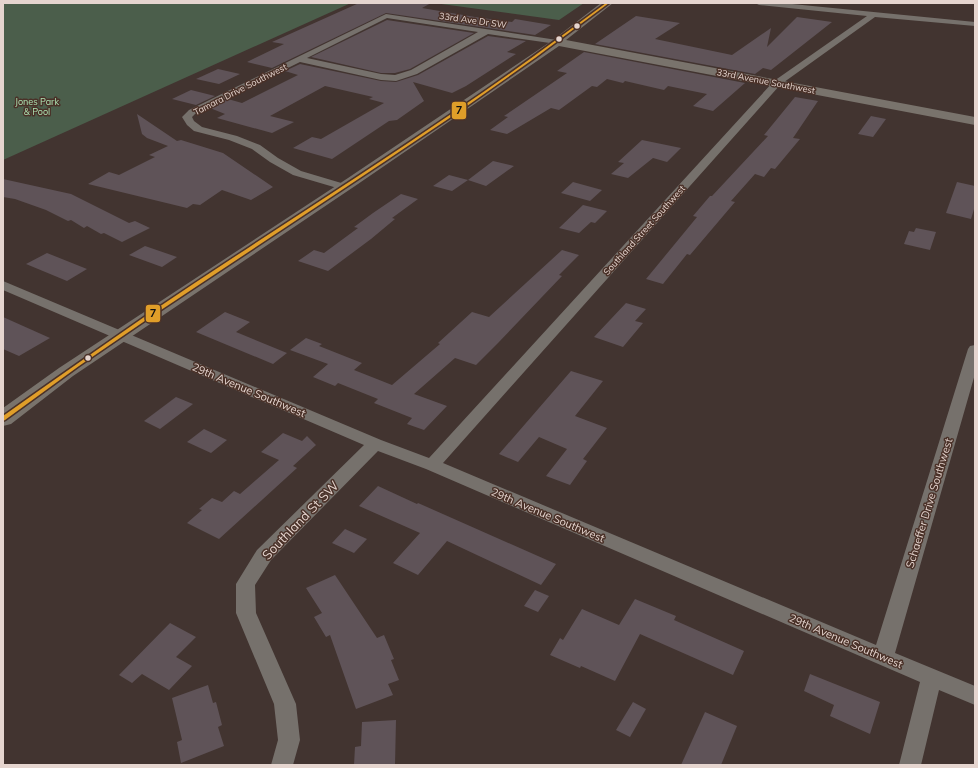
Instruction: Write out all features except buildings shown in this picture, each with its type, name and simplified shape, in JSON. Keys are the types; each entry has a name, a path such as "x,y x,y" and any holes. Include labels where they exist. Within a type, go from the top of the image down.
{"main road":[{"path":"3,419 66,372 120,335 344,187 557,42 608,3"},
{"name":"33rd Avenue Southwest","path":"557,42 975,121"}],"street":[{"path":"759,3 975,24"},
{"name":"Southland Street Southwest","path":"432,465 777,83 874,14"},
{"name":"33rd Ave Dr SW","path":"386,16 557,42"},
{"name":"Tamara Drive Southwest","path":"344,187 297,173 274,160 256,147 234,138 198,129 190,123 187,117 192,112 386,16"},
{"path":"299,59 381,77 396,78 414,72 485,32"},
{"name":"29th Avenue Southwest","path":"3,285 375,444 432,465 975,696"},
{"name":"Schaeffer Drive Southwest","path":"883,657 975,349"},
{"name":"Southland St SW","path":"282,765 290,740 285,704 246,614 245,584 264,555 375,444"},
{"path":"910,765 931,678"}],"green space":[{"name":"Jones Park & Pool","path":"3,3 351,3 3,160"},
{"path":"434,3 584,3 559,20"}],"transit line":[{"name":"7","path":"3,419 77,365 153,313 383,162 459,110 534,58 608,3"}]}
